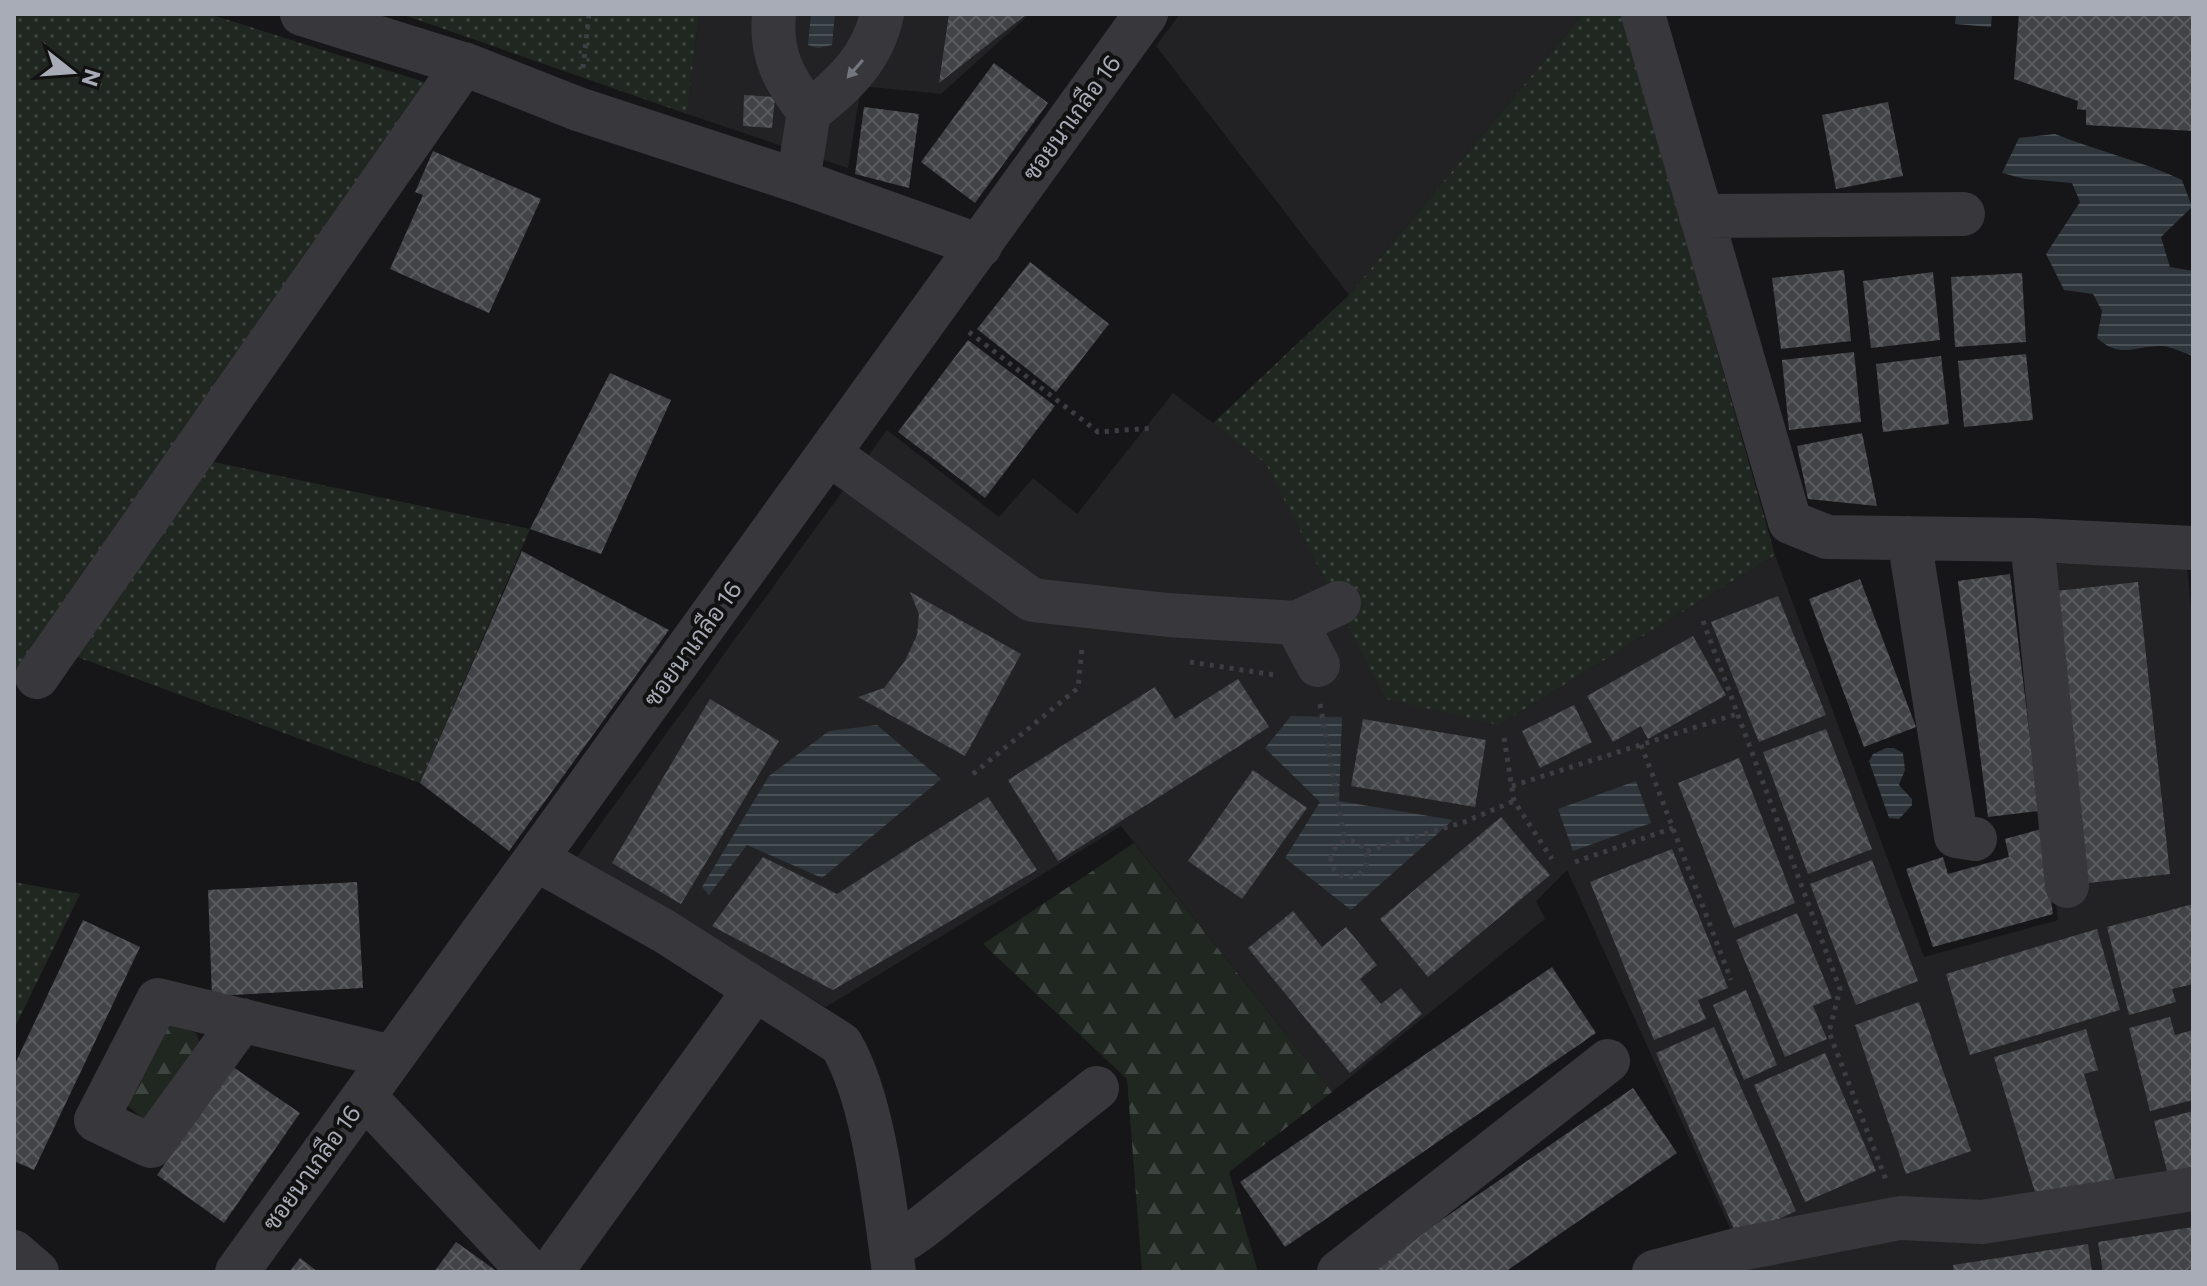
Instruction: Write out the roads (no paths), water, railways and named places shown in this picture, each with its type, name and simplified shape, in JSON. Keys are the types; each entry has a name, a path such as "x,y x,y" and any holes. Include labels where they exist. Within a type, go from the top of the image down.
{"street":[{"path":"774,14 771,43 790,87 809,112"},
{"path":"798,181 809,112 832,95 870,51 882,14"},
{"name":"ซอยนาเกลือ 16","path":"237,1272 831,455 1146,14"},
{"path":"1643,14 1790,522 1827,537 2032,540 2193,548"},
{"path":"327,18 464,64 578,109 798,181 980,246"},
{"path":"37,677 464,64"},
{"path":"1701,216 1963,214"},
{"path":"831,455 1032,600 1168,615 1296,623 1339,603"},
{"path":"1909,538 1956,836 1975,839"},
{"path":"2032,540 2067,886"},
{"path":"1296,623 1303,671"},
{"path":"536,859 664,931 841,1044 852,1062 874,1149 892,1257"},
{"path":"551,1272 754,991"},
{"path":"242,1020 392,1057"},
{"path":"1339,1272 1608,1061"},
{"path":"892,1257 907,1238 1097,1088"},
{"path":"364,1096 530,1272"},
{"path":"1654,1272 1740,1249 1900,1218 1982,1222 2193,1189"},
{"path":"14,1252 37,1272"}]}
